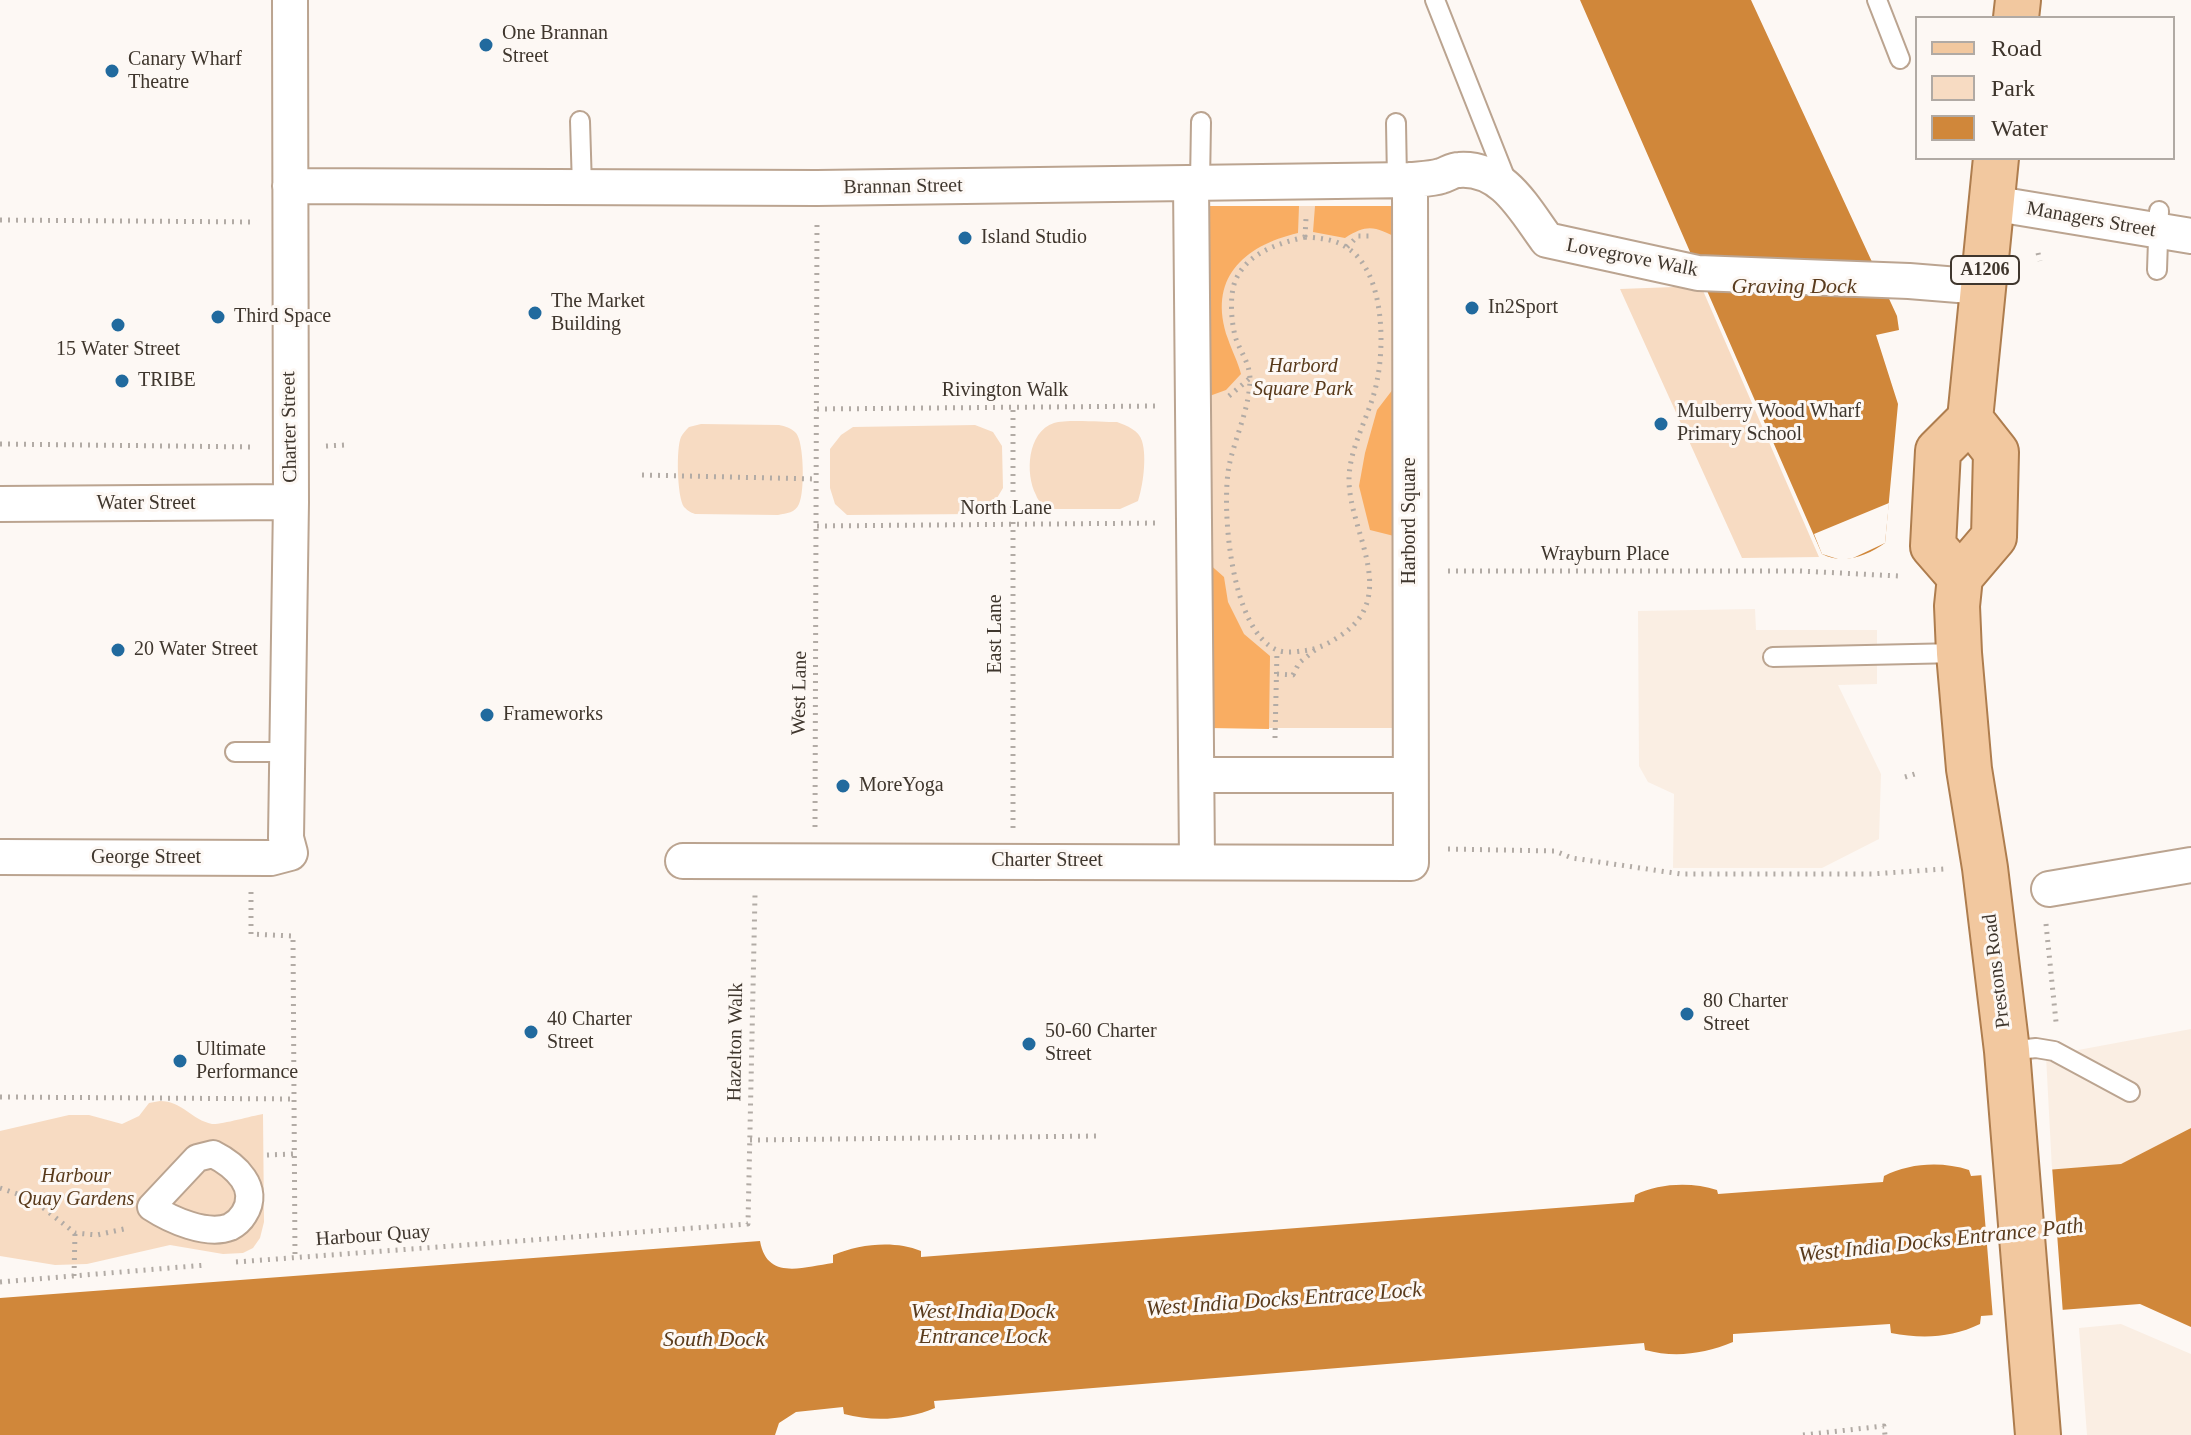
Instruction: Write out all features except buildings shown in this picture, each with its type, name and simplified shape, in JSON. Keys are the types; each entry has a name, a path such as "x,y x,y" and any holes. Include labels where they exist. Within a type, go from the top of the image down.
{"main road":[{"name":"A1206","path":"1970,419 1996,160"},
{"path":"1970,419 1996,452 1994,537 1960,577 1933,546 1938,451 1970,419"},
{"name":"Prestons Road","path":"1960,577 1957,606 1959,653 1969,769 1985,868 2007,1051 2038,1435"}],"street":[{"name":"Charter Street","path":"290,0 291,502 286,838 290,853"},
{"name":"Brannan Street","path":"290,186 817,188 1196,183 1404,180 1439,177 1455,170 1475,170 1493,176 1509,189"},
{"name":"Harbord Square","path":"1404,180 1411,863"},
{"path":"1196,183 1193,406 1197,860"},
{"name":"Lovegrove Walk","path":"1509,189 1547,240 1698,273 1983,287"},
{"name":"Managers Street","path":"1991,203 2170,227"},
{"name":"Water Street","path":"0,504 291,502"},
{"path":"1197,775 1410,775"},
{"name":"George Street","path":"0,857 261,859 278,858 290,853"},
{"name":"Charter Street","path":"683,861 1197,860 1411,863"},
{"path":"2047,904 2191,865"}],"lane":[{"name":"Lovegrove Walk","path":"1435,0 1509,189"},
{"path":"1877,0 1900,59"},
{"path":"580,121 582,187"},
{"path":"1196,183 1201,122"},
{"path":"1396,123 1404,180"},
{"path":"2157,270 2170,227"},
{"path":"1773,657 1959,653"},
{"path":"235,752 287,752"},
{"path":"2007,1051 2036,1048 2054,1051 2130,1092"}],"path":[{"path":"817,188 817,409"},
{"path":"0,220 265,222"},
{"path":"1277,674 1293,675 1299,663 1319,647 1355,626 1367,604 1370,575 1349,480 1359,435 1377,383 1381,350 1375,286 1347,247 1327,239 1305,237 1281,243 1250,258 1234,281 1232,316 1236,339 1246,356 1250,379 1228,468 1227,497 1232,561 1239,599 1252,629 1277,651 1319,647"},
{"path":"2038,253 2040,261"},
{"name":"Rivington Walk","path":"817,409 1193,406"},
{"name":"East Lane","path":"1013,407 1013,861"},
{"name":"West Lane","path":"815,860 817,409"},
{"path":"0,444 257,447"},
{"path":"331,446 346,445"},
{"path":"642,475 817,479"},
{"name":"North Lane","path":"817,526 1194,523"},
{"name":"Wrayburn Place","path":"1410,570 1800,571 1899,576"},
{"path":"1275,738 1277,651"},
{"path":"1905,777 1918,773"},
{"path":"1443,849 1555,851 1572,858 1681,874 1872,874 1948,869"},
{"name":"Hazelton Walk","path":"748,1224 756,860"},
{"path":"251,886 251,934 293,936 295,1257"},
{"path":"2047,904 2057,1030"},
{"path":"0,1097 293,1099"},
{"path":"750,1140 1097,1136"},
{"name":"Harbour Quay","path":"232,1263 748,1224"},
{"path":"74,1276 75,1233"},
{"path":"0,1282 216,1264"},
{"path":"1803,1435 1884,1426 1885,1435"}],"shaded area":[{"path":"1204,206 1299,206 1298,233 1278,239 1246,256 1234,268 1226,283 1222,299 1223,318 1241,374 1226,390 1204,398"},
{"path":"1315,206 1399,206 1399,239 1372,228 1345,238 1313,232"},
{"path":"1400,380 1398,537 1370,530 1359,486 1377,410"},
{"path":"1207,562 1224,577 1228,602 1244,634 1270,656 1269,729 1209,728"},
{"path":"1755,609 1756,630 1877,630 1877,684 1838,685 1881,774 1879,839 1822,868 1673,868 1674,794 1648,782 1639,766 1638,611"},
{"path":"2191,1029 2191,1128 2122,1164 2052,1170 2046,1056"},
{"path":"2121,1324 2191,1354 2191,1435 2087,1435 2079,1328"}],"green space":[{"name":"Harbord Square Park","path":"1204,206 1399,206 1399,728 1209,728"},
{"path":"1701,286 1819,557 1742,558 1620,289"},
{"path":"1060,422 1117,422 1135,431 1142,441 1144,471 1138,501 1120,509 1048,509 1044,506 1037,497 1030,476 1031,454 1038,435 1045,428"},
{"path":"701,424 779,425 794,431 801,446 803,467 801,498 797,507 778,515 695,514 687,510 682,502 679,483 679,443 689,427"},
{"path":"975,425 993,432 1002,446 1003,488 991,508 974,514 847,515 835,504 830,488 830,449 841,435 853,427"},
{"name":"Harbour Quay Gardens","path":"160,1101 175,1104 212,1124 263,1114 264,1222 260,1238 253,1248 243,1253 223,1254 170,1245 87,1264 55,1265 0,1256 0,1131 69,1115 89,1115 122,1124 139,1116 149,1103"}],"water":[{"name":"Graving Dock","path":"1580,0 1751,0 1897,316 1899,330 1876,335 1898,404 1885,543 1871,552 1846,559 1822,554"},
{"path":"2191,1128 2191,1327 2140,1304 1981,1316 1980,1324 1936,1336 1891,1333 1890,1324 1733,1334 1733,1342 1689,1354 1645,1350 1644,1343 934,1401 935,1408 890,1418 844,1414 843,1407 796,1412 779,1423 775,1435 0,1435 0,1298 760,1241 770,1262 778,1267 799,1268 833,1263 833,1255 877,1245 911,1248 921,1251 921,1257 1634,1202 1635,1195 1644,1191 1676,1185 1707,1187 1717,1190 1718,1194 1883,1182 1884,1176 1904,1168 1926,1165 1959,1167 1969,1170 1971,1176 2121,1164"}],"pier":[{"path":"1889,503 1885,543 1853,558 1841,560 1822,554 1814,534"},
{"path":"2052,1166 2063,1314 1993,1319 1981,1171"}],"place":[{"name":"One Brannan Street","path":"486,45"},
{"name":"Canary Wharf Theatre","path":"112,71"},
{"name":"Island Studio","path":"965,238"},
{"name":"In2Sport","path":"1472,308"},
{"name":"The Market Building","path":"535,313"},
{"name":"Third Space","path":"218,317"},
{"name":"15 Water Street","path":"118,325"},
{"name":"TRIBE","path":"122,381"},
{"name":"Mulberry Wood Wharf Primary School","path":"1661,424"},
{"name":"20 Water Street","path":"118,650"},
{"name":"Frameworks","path":"487,715"},
{"name":"MoreYoga","path":"843,786"},
{"name":"80 Charter Street","path":"1687,1014"},
{"name":"40 Charter Street","path":"531,1032"},
{"name":"50-60 Charter Street","path":"1029,1044"},
{"name":"Ultimate Performance","path":"180,1061"}],"water label":[{"name":"West India Docks Entrance Path","path":"1941,1241"},
{"name":"West India Docks Entrace Lock","path":"1284,1300"},
{"name":"West India Dock Entrance Lock","path":"983,1324"},
{"name":"South Dock","path":"714,1340"}]}
